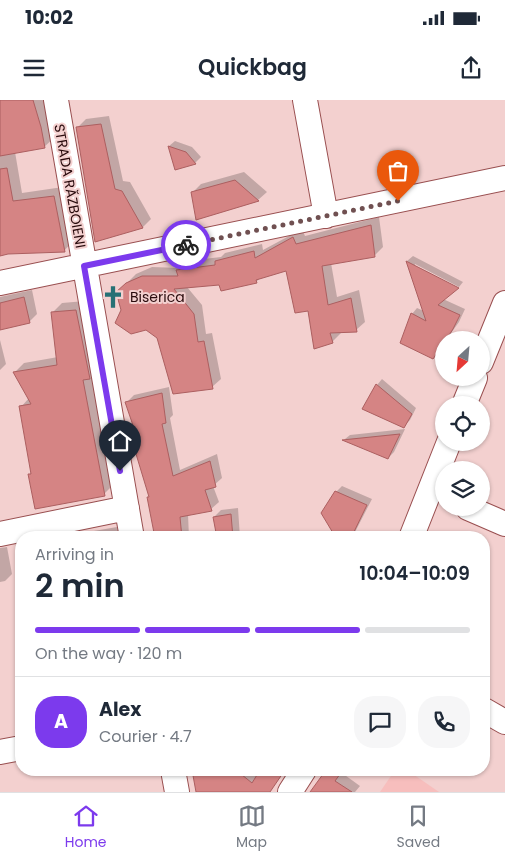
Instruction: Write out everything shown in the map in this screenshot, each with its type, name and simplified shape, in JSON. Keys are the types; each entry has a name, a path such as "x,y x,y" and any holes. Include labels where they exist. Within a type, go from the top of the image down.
{"street":[{"name":"STRADA RĂZBOIENI","path":"56,100 131,531"},
{"path":"306,100 326,216"},
{"path":"0,283 505,178"},
{"path":"490,340 505,303"},
{"path":"415,531 435,496"},
{"path":"0,534 127,508"},
{"path":"486,516 505,524"},
{"path":"490,713 505,722"},
{"path":"0,752 15,749"},
{"path":"174,776 177,792"},
{"path":"290,792 300,776"}],"shaded area":[{"path":"391,776 416,776 439,792 380,792"}],"building":[{"path":"0,100 33,100 45,148 0,156"},
{"path":"101,124 115,189 122,191 143,228 95,242 76,127"},
{"path":"168,146 186,152 196,164 175,170"},
{"path":"7,168 13,201 54,196 65,252 8,254 0,256 0,169"},
{"path":"235,180 259,201 196,220 191,192"},
{"path":"371,225 375,257 322,266 328,305 351,298 357,332 330,333 333,343 314,349 308,311 295,313 286,271 256,280 257,283 221,291 219,285 174,289 194,314 198,342 204,341 213,389 173,394 157,338 146,330 131,334 115,323 121,310 116,292 126,283 142,276 178,276 176,270 215,265 215,261 254,251 255,258 293,237 296,244"},
{"path":"406,261 459,288 438,305 460,315 452,331 435,331 435,356 433,359 400,343 411,313 426,321"},
{"path":"24,297 30,323 0,330 0,303"},
{"path":"76,310 90,379 83,380 105,496 35,509 28,474 31,474 19,406 31,404 13,372 57,365 51,312"},
{"path":"376,384 412,414 404,428 362,409"},
{"path":"162,393 166,423 162,424 173,476 210,461 216,487 205,490 212,511 180,517 181,531 154,531 147,497 149,497 133,444 139,443 125,402"},
{"path":"400,434 388,459 342,440"},
{"path":"335,491 367,505 354,531 332,531 321,513"},
{"path":"231,514 232,531 216,531 213,517"},
{"path":"193,776 243,776 252,783 256,776 281,776 270,792 196,792"},
{"path":"322,776 339,776 335,781 352,792 310,792"}],"way so far":[{"path":"186,245 398,201"}],"place":[{"name":"Biserica","path":"113,297"}],"route":[{"path":"120,471 84,266 186,245"}]}
